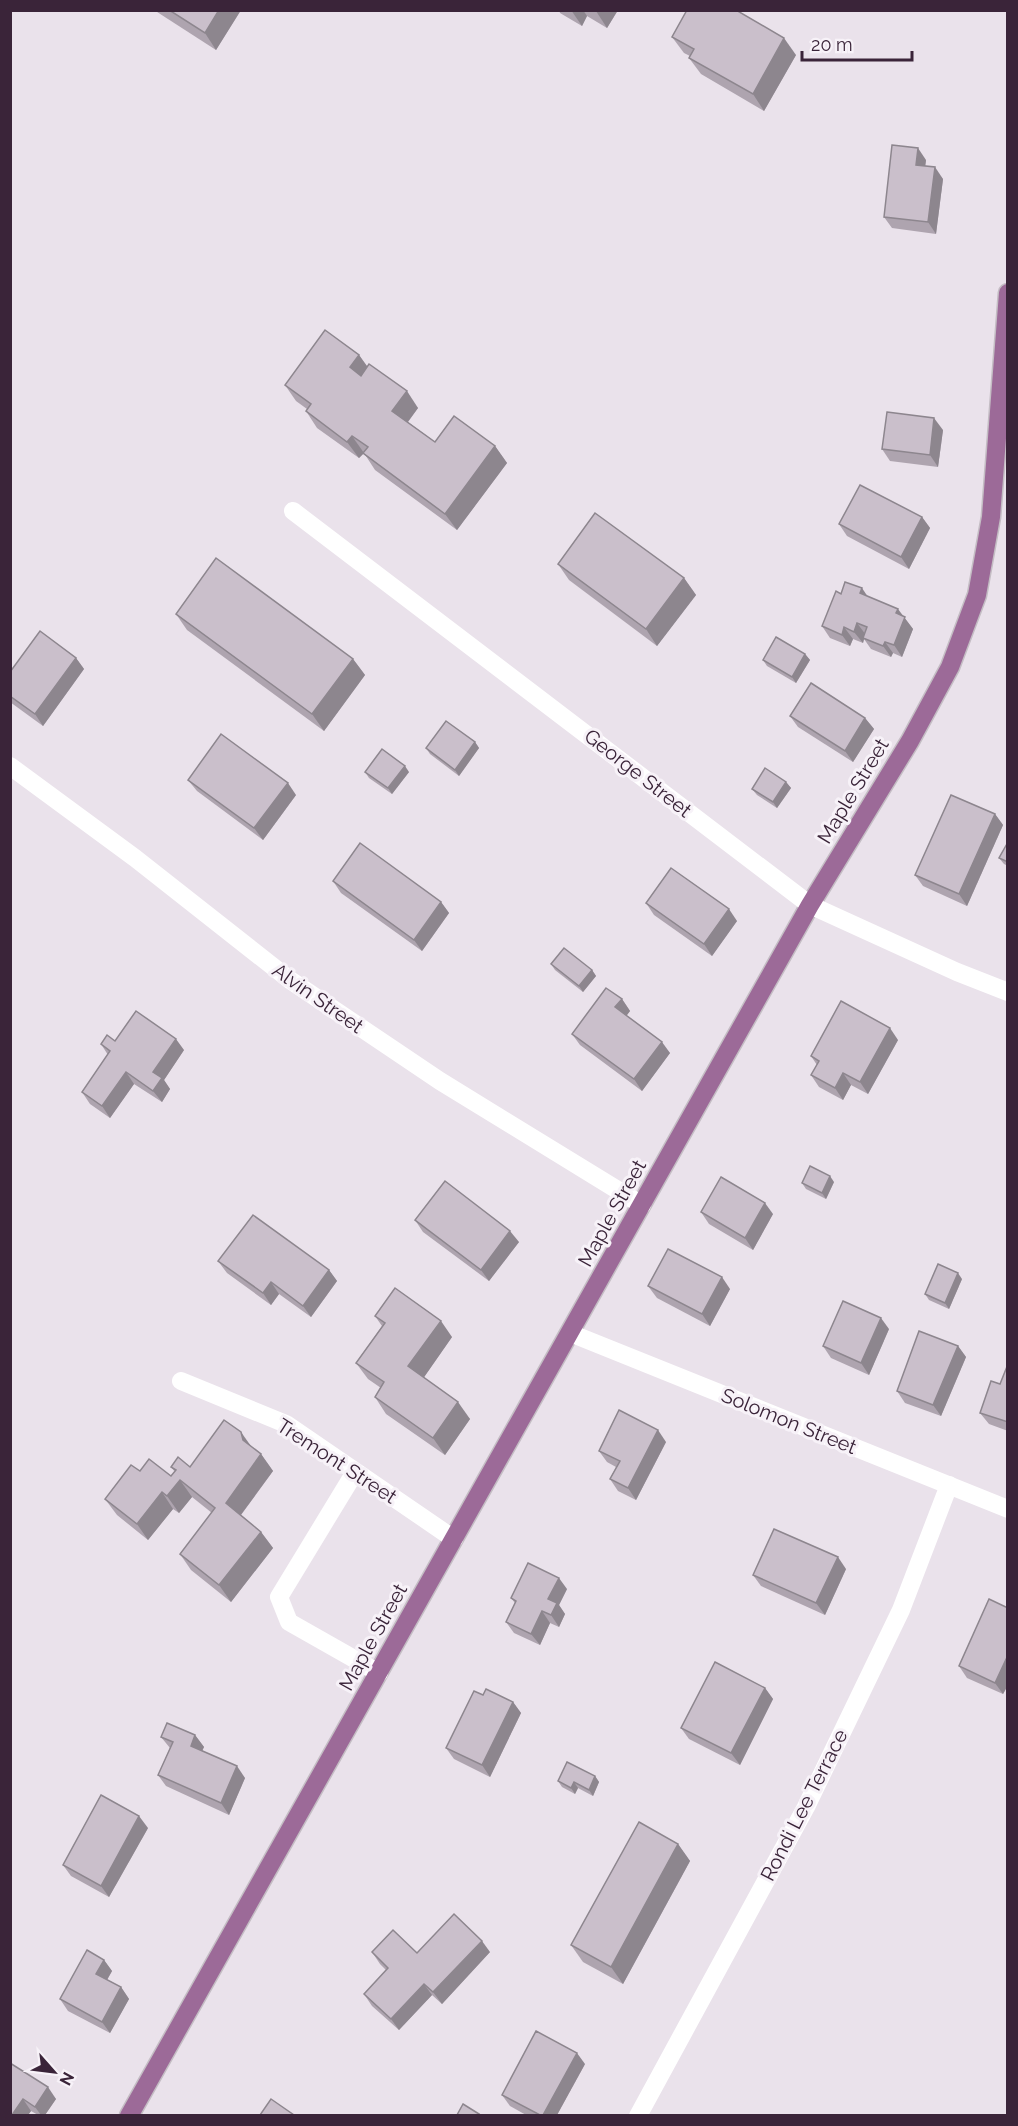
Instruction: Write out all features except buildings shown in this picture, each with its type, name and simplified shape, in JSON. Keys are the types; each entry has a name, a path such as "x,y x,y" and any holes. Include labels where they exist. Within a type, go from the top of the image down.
{"main road":[{"name":"Maple Street","path":"129,2115 810,905 910,741 950,667 977,595 991,517 1008,293"}],"street":[{"name":"George Street","path":"293,511 810,905 957,972 1008,992"},
{"name":"Alvin Street","path":"10,766 135,858 290,980 440,1081 642,1205"},
{"name":"Solomon Street","path":"570,1333 1008,1509"},
{"name":"Tremont Street","path":"181,1381 286,1424 454,1539"},
{"path":"355,1472 279,1597 289,1622 379,1673"},
{"name":"Rondi Lee Terrace","path":"638,2115 806,1807 901,1610 949,1485"}]}
